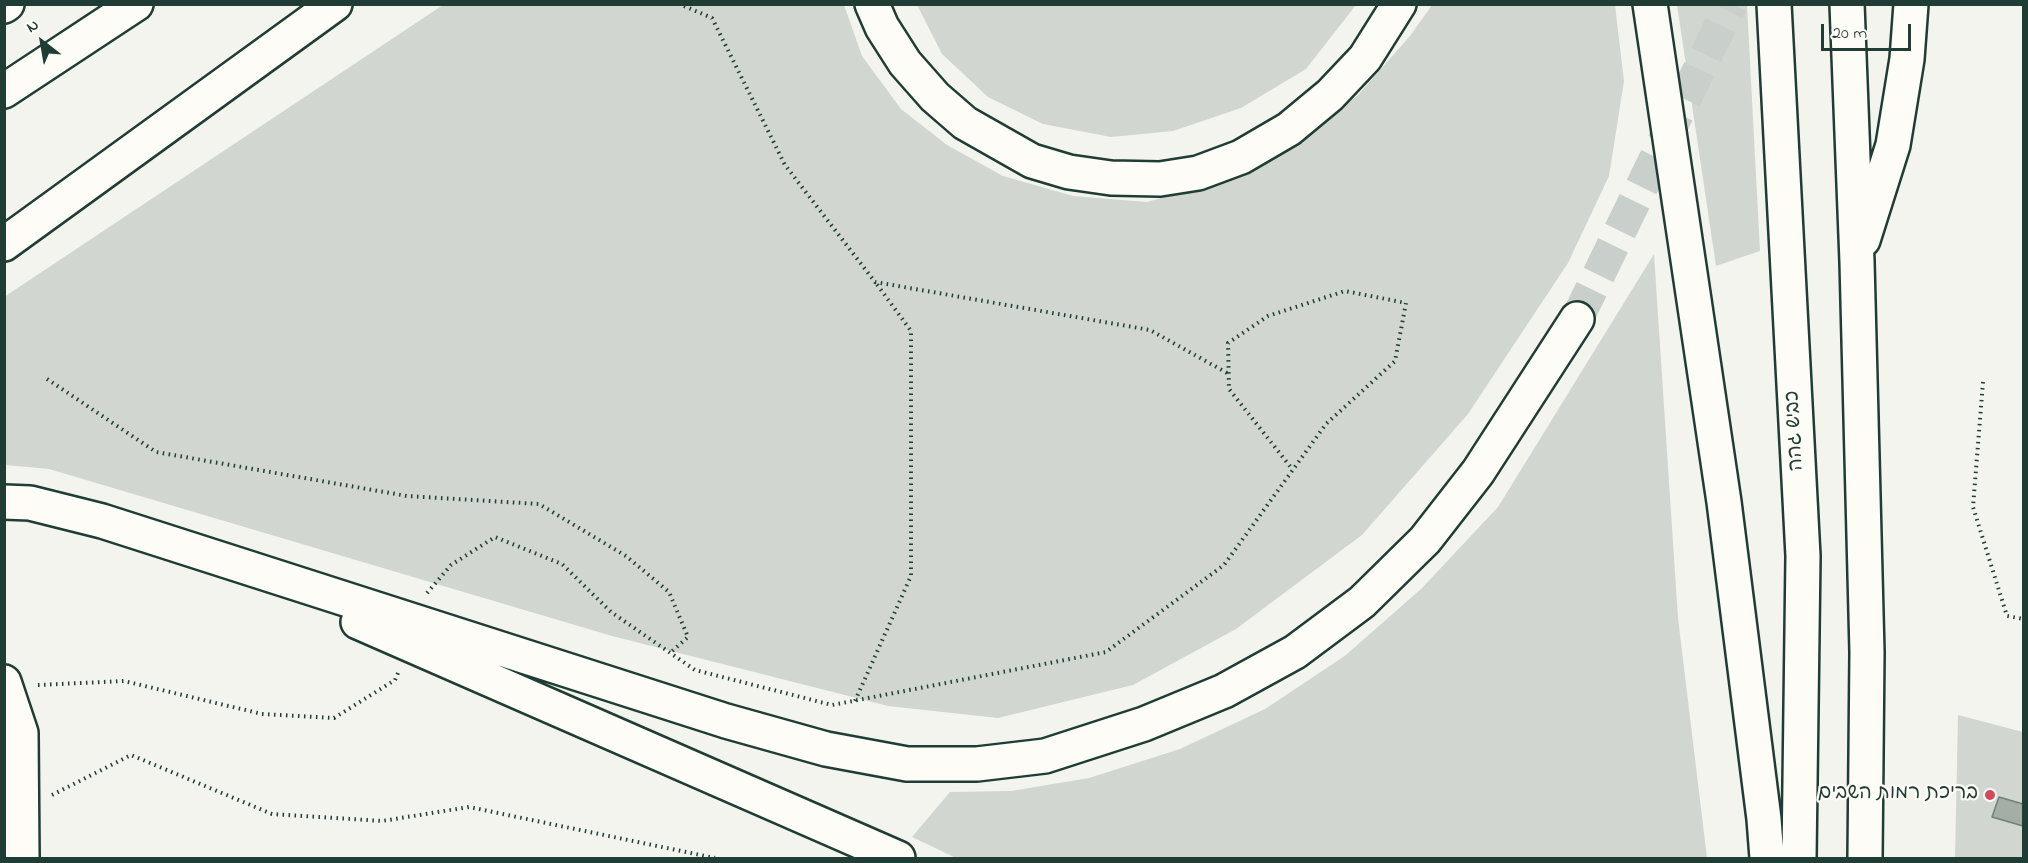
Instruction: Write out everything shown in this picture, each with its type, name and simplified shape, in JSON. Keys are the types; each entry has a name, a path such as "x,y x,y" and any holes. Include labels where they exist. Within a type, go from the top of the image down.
{"main road":[{"path":"4,91 136,4"},
{"path":"4,244 335,4"},
{"path":"872,4 882,27 905,63 935,97 965,123 1032,161 1069,172 1111,178 1160,179 1198,173 1241,157 1289,129 1330,95 1365,58 1399,4"},
{"path":"1650,4 1725,502 1767,858"},
{"name":"כביש גהה","path":"1774,4 1803,556 1799,858"},
{"path":"1847,4 1857,261 1867,652 1865,858"},
{"path":"1857,261 1893,145 1907,59 1911,4"},
{"path":"4,502 30,503 102,521 726,721 826,749 907,764 977,764 1045,756 1144,723 1224,690 1295,652 1362,602 1425,540 1478,472 1576,319"},
{"path":"186,547 898,858"},
{"path":"6,684 21,733 22,858"}],"path":[{"path":"684,6 712,18 785,165 911,332 911,576 855,701"},
{"path":"875,282 1150,330 1229,374"},
{"path":"422,598 451,565 495,537 562,564 611,612 695,670 832,705 1106,652 1224,565 1293,470 1326,424 1395,361 1406,303 1345,291 1268,316 1228,343 1229,389 1293,470"},
{"path":"47,379 156,452 407,496 539,504 626,556 669,592 688,637 670,653"},
{"path":"1983,382 1973,507 2007,616 2024,619"},
{"path":"6,684 124,681 262,714 334,718 395,680"},
{"path":"22,810 131,755 272,814 382,821 469,807 714,858"}],"shaded area":[{"path":"443,5 844,5 862,56 901,109 947,145 1003,176 1073,196 1147,202 1220,181 1289,146 1357,96 1410,36 1432,5 1615,5 1624,81 1609,176 1568,263 1468,414 1362,535 1236,629 1133,685 998,718 888,706 612,636 49,469 5,465 4,297"},
{"path":"917,5 1356,5 1306,69 1241,108 1173,131 1111,137 1043,124 988,97 942,54"},
{"path":"1677,5 1747,5 1760,251 1716,266"},
{"path":"1654,254 1678,618 1707,858 956,858 912,837 950,792 1011,791 1089,778 1180,749 1265,709 1346,655 1422,588 1498,507"},
{"name":"בריכת רמות השבים","path":"1958,715 2023,732 2024,858 1955,858"},
{"path":"1999,797 2023,804 2023,826 1992,817"}],"tunnel":[{"path":"1577,319 1731,4"}],"place":[{"name":"בריכת רמות השבים","path":"1990,795"}]}
